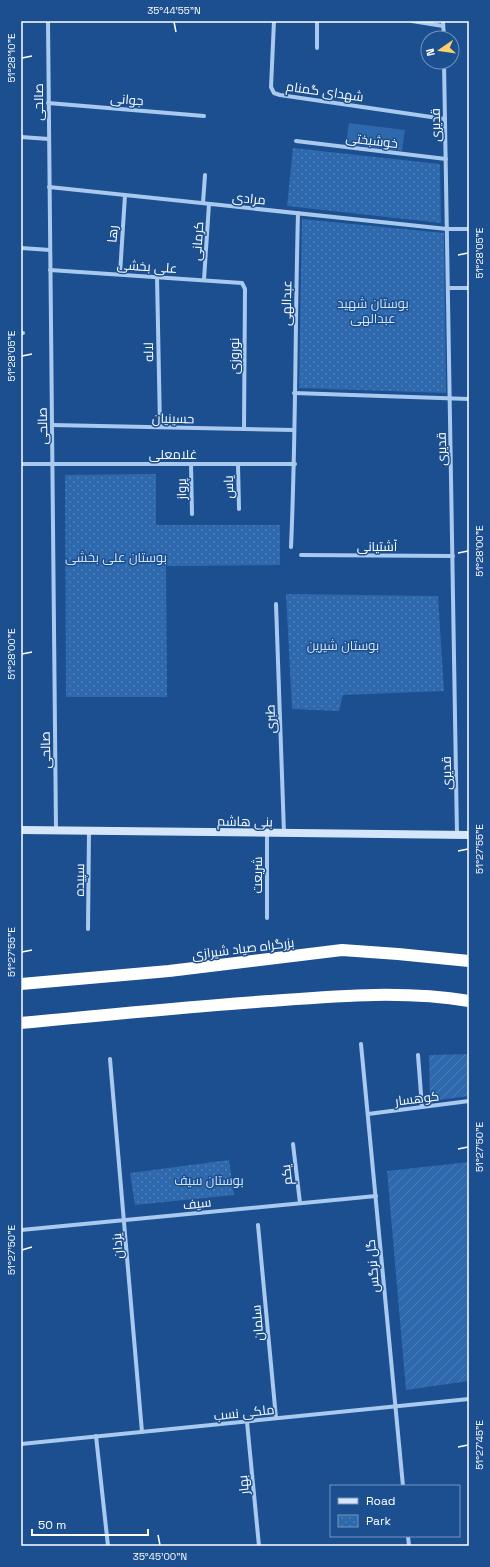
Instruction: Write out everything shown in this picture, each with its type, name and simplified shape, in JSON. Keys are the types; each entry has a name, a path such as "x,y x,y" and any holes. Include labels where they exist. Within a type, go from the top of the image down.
{"highway":[{"name":"بزرگراه صیاد شیرازی","path":"21,984 177,970 342,950 469,961"},
{"path":"21,1023 212,1005 363,994 447,997 469,1000"}],"main road":[{"name":"بنی هاشم","path":"21,830 469,835"}],"street":[{"name":"صالحی","path":"48,21 56,830"},
{"name":"شهدای گمنام","path":"274,21 271,88 274,92 280,95 445,119"},
{"path":"317,21 317,48"},
{"path":"412,21 443,23"},
{"name":"قدیری","path":"444,70 457,835"},
{"name":"جوانی","path":"48,103 204,116"},
{"path":"21,137 49,139"},
{"name":"خوشبختی","path":"296,141 446,159"},
{"path":"203,203 205,175"},
{"name":"مرادی","path":"49,187 447,229 469,229"},
{"name":"رها","path":"120,274 125,195"},
{"name":"کرمانی","path":"204,280 209,204"},
{"name":"عبدالهی","path":"291,546 295,464 294,392 298,213"},
{"path":"21,248 50,250"},
{"name":"علی بخشی","path":"50,270 157,276 242,283"},
{"name":"لاله","path":"157,276 160,427"},
{"name":"نوروزی","path":"242,283 245,289 244,429"},
{"path":"448,288 469,288"},
{"path":"294,392 469,399"},
{"name":"حسینیان","path":"52,425 294,430"},
{"name":"غلامعلی","path":"21,464 295,464"},
{"name":"پرواز","path":"191,464 192,514"},
{"name":"یاس","path":"238,464 239,509"},
{"name":"آشتیانی","path":"301,555 453,556"},
{"name":"طبری","path":"276,604 284,833"},
{"name":"سپیده","path":"88,929 89,830"},
{"name":"شریعت","path":"266,918 267,833"},
{"name":"گل نرگس","path":"361,1044 403,1485"},
{"path":"418,1055 422,1107"},
{"name":"یزدان","path":"110,1059 142,1432"},
{"name":"کوهسار","path":"368,1114 469,1101"},
{"name":"یکم","path":"293,1144 300,1203"},
{"name":"سیف","path":"21,1230 376,1196"},
{"name":"سلمان","path":"258,1225 276,1418"},
{"name":"ملکی نسب","path":"21,1444 469,1399"},
{"name":"بهار","path":"247,1422 259,1546"},
{"path":"96,1436 108,1546"}],"green space":[{"path":"349,123 405,130 402,151 346,144"},
{"path":"293,148 440,164 441,223 287,206"},
{"name":"بوستان شهید عبدالهی","path":"302,219 444,233 446,393 299,388"},
{"name":"بوستان علی بخشی","path":"156,474 156,525 280,525 280,565 166,566 167,697 66,697 65,475"},
{"name":"بوستان شیرین","path":"286,594 438,596 444,691 343,695 339,711 292,709"},
{"path":"469,1054 469,1096 430,1101 429,1055"},
{"name":"بوستان سیف","path":"229,1160 234,1195 135,1205 130,1173"},
{"path":"469,1162 469,1381 406,1390 387,1171"}]}
